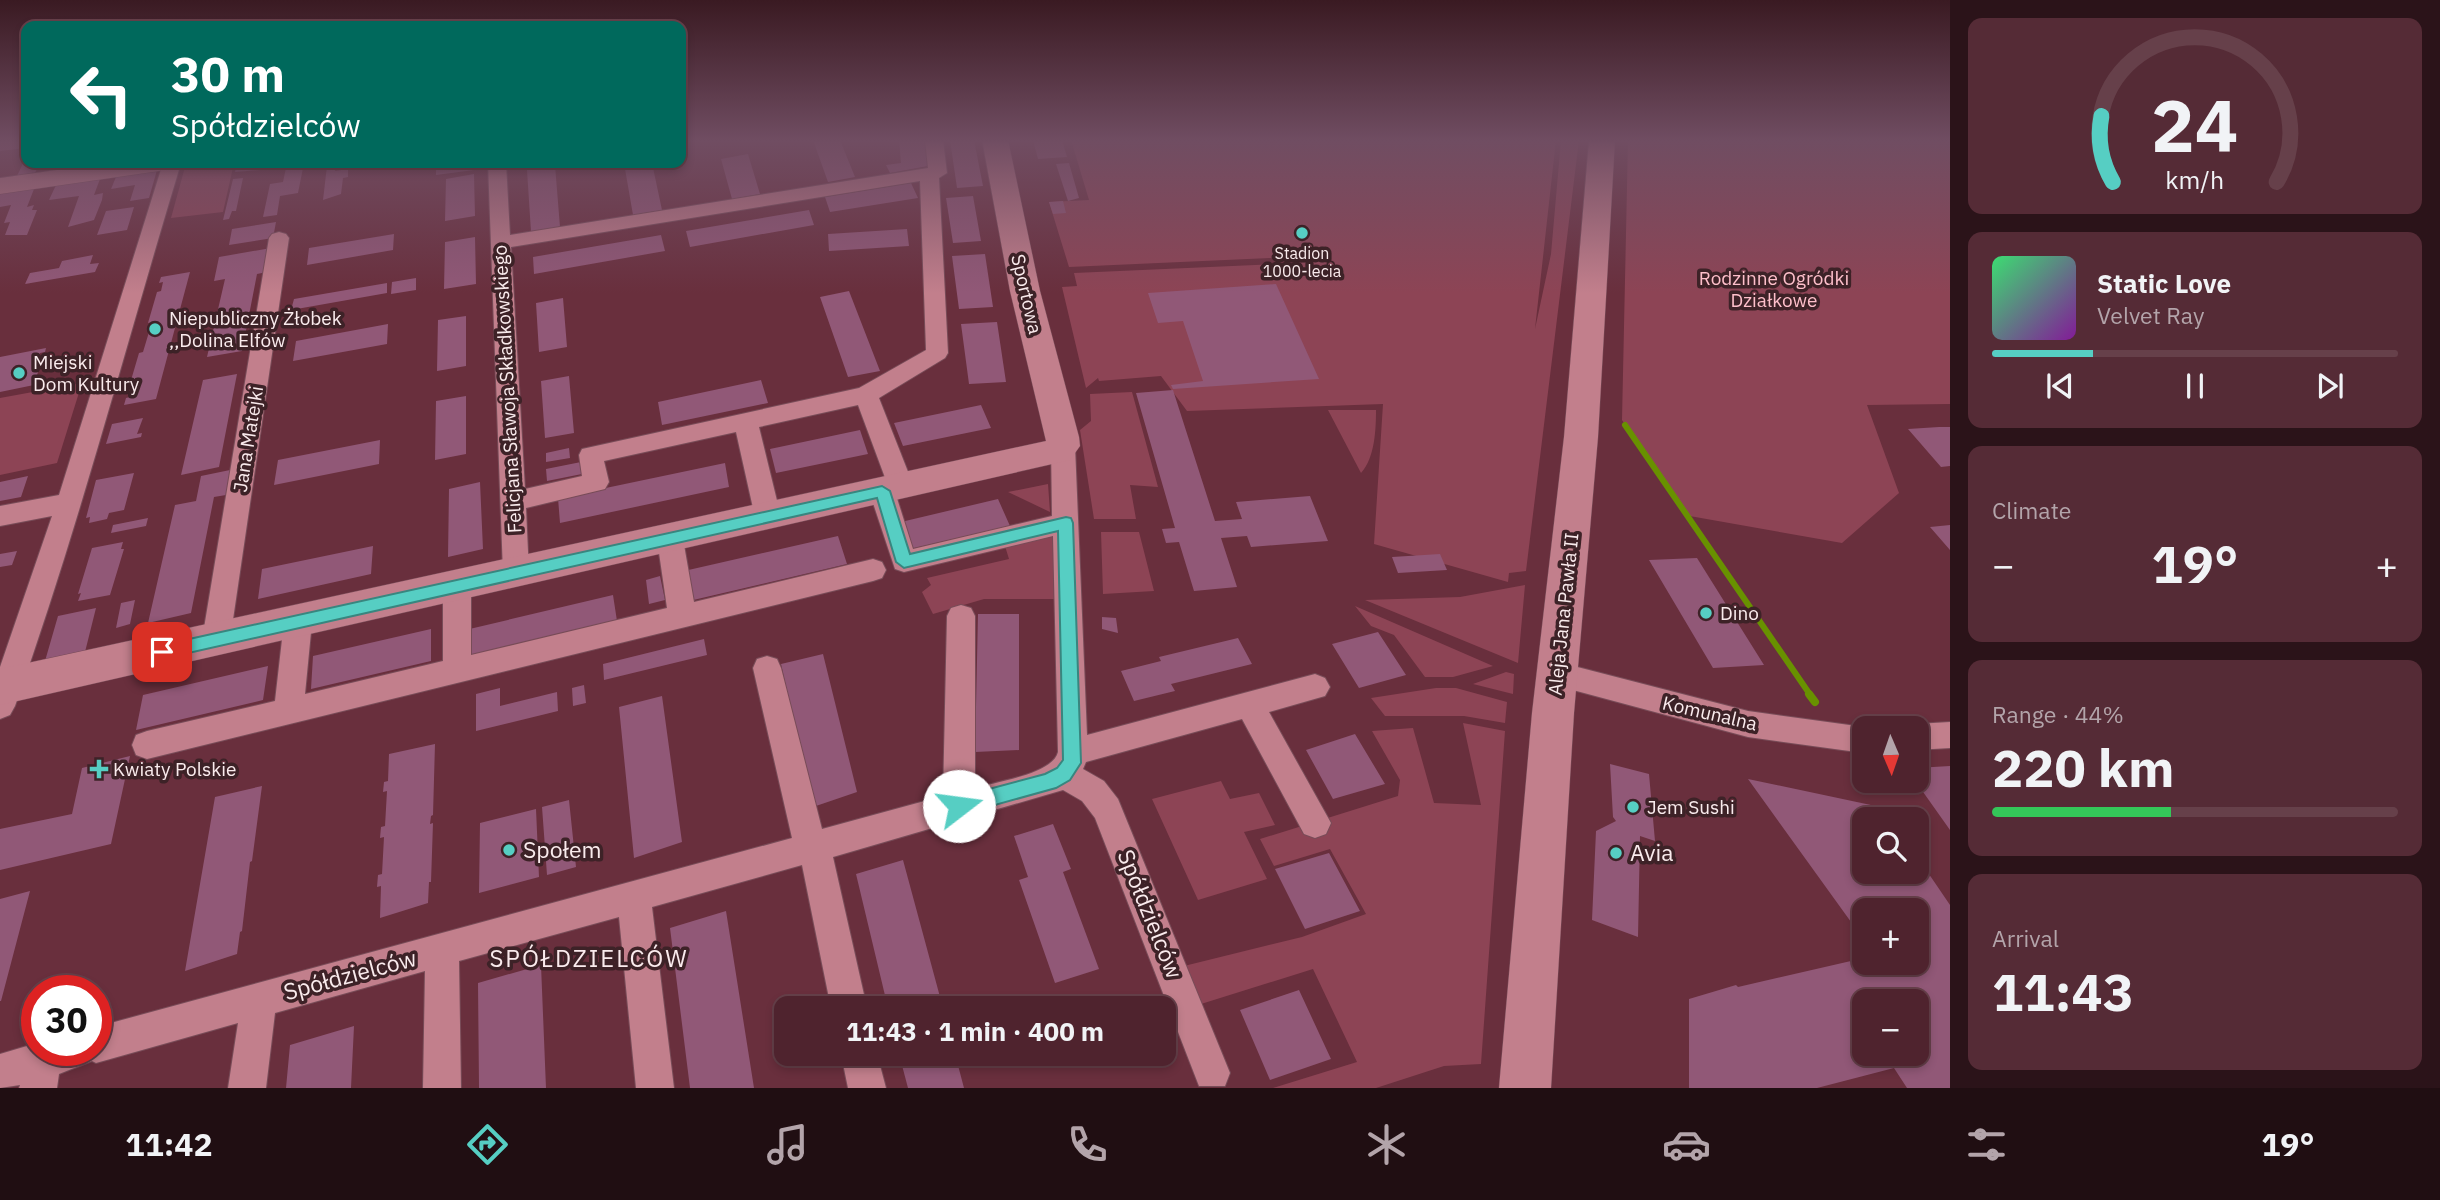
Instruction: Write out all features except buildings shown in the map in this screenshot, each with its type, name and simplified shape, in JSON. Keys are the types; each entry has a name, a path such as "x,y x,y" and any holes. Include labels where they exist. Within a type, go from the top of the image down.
{"street":[{"path":"3,693 68,503 164,191"},
{"name":"Felicjana Sławoja Składkowskiego","path":"497,191 516,573"},
{"path":"499,243 820,191"},
{"path":"513,501 596,482 591,455 866,395 937,353 924,191"},
{"name":"Sportowa","path":"1005,191 1025,291 1060,424 1063,446"},
{"name":"Aleja Jana Pawła II","path":"1525,1088 1558,674 1581,437 1598,191"},
{"name":"Jana Matejki","path":"216,640 279,238"},
{"path":"866,395 892,489 904,562 1066,523"},
{"path":"746,422 768,517"},
{"path":"3,693 216,640 1051,454 1063,446"},
{"path":"1063,446 1068,763"},
{"path":"0,516 68,503"},
{"path":"670,539 682,616"},
{"path":"147,745 873,569"},
{"path":"457,586 457,670"},
{"path":"959,806 961,616"},
{"path":"289,710 298,622"},
{"path":"767,668 806,832 814,845 846,996"},
{"name":"Komunalna","path":"1558,674 1633,695 1784,730 1852,739"},
{"name":"Spółdzielców","path":"112,1041 1049,782 1068,763 1315,687"},
{"path":"1250,705 1315,823"},
{"path":"1929,736 1950,735"},
{"name":"Spółdzielców","path":"1068,763 1107,809 1212,1073"},
{"path":"634,896 655,1088"},
{"name":"Spółdzielców","path":"442,951 442,1088"},
{"name":"Spółdzielców","path":"247,1088 259,1000"},
{"path":"862,1066 867,1088"},
{"path":"0,1072 40,1074"}],"green space":[{"path":"178,191 228,191 223,212 171,218"},
{"path":"1086,191 1550,191 1535,329 1551,254 1557,191 1573,191 1526,571 1509,573 1508,582 1374,544 1383,404 1187,411 1161,376 1099,381 1098,378 1086,388 1062,287 1077,286 1074,273 1302,263 1300,258 1270,258 1069,267 1049,202 1089,200"},
{"name":"Rodzinne Ogródki Działkowe","path":"1627,191 1950,191 1950,404 1867,405 1899,493 1842,543 1684,515 1622,420"},
{"path":"82,383 57,463 0,475 0,398"},
{"path":"1132,392 1158,487 1130,485 1136,519 1094,519 1080,430 1091,421 1090,394"},
{"path":"1328,410 1376,410 1372,451 1361,473"},
{"path":"1048,484 1050,512 1008,492"},
{"path":"1101,532 1139,532 1154,591 1103,594"},
{"path":"1053,535 1054,599 984,599 933,614 922,592 931,585 927,578 1009,559 1005,546"},
{"path":"1525,585 1518,663 1365,600 1460,597"},
{"path":"1355,606 1493,666 1453,677 1425,677 1394,635 1371,626"},
{"path":"1506,672 1514,674 1513,694 1473,684"},
{"path":"1436,688 1456,688 1507,702 1505,723 1464,716 1385,716 1371,698"},
{"path":"1463,723 1505,731 1481,1064 1444,1066 1376,1088 1273,1088 1357,1062 1313,969 1201,1004 1184,966 1302,937 1366,914 1330,849 1274,866 1260,839 1398,796 1400,780 1372,731 1413,728 1434,803 1481,805"},
{"path":"1221,781 1230,799 1259,793 1275,825 1244,832 1267,879 1198,900 1152,799"}],"waterway":[{"path":"1625,425 1811,696"},
{"path":"1809,694 1815,702"}],"place":[{"name":"Stadion 1000-lecia","path":"1302,233"},
{"name":"Niepubliczny Żłobek ,,Dolina Elfów","path":"155,329"},
{"name":"Miejski Dom Kultury","path":"19,373"},
{"name":"Dino","path":"1706,613"},
{"name":"Kwiaty Polskie","path":"99,769"},
{"name":"Jem Sushi","path":"1633,807"},
{"name":"Społem","path":"509,850"},
{"name":"Avia","path":"1616,853"}],"district":[{"name":"SPÓŁDZIELCÓW","path":"589,959"}],"route":[{"path":"162,652 882,491 904,562 1066,523 1072,763 1064,774 1049,782 959,806"}]}
